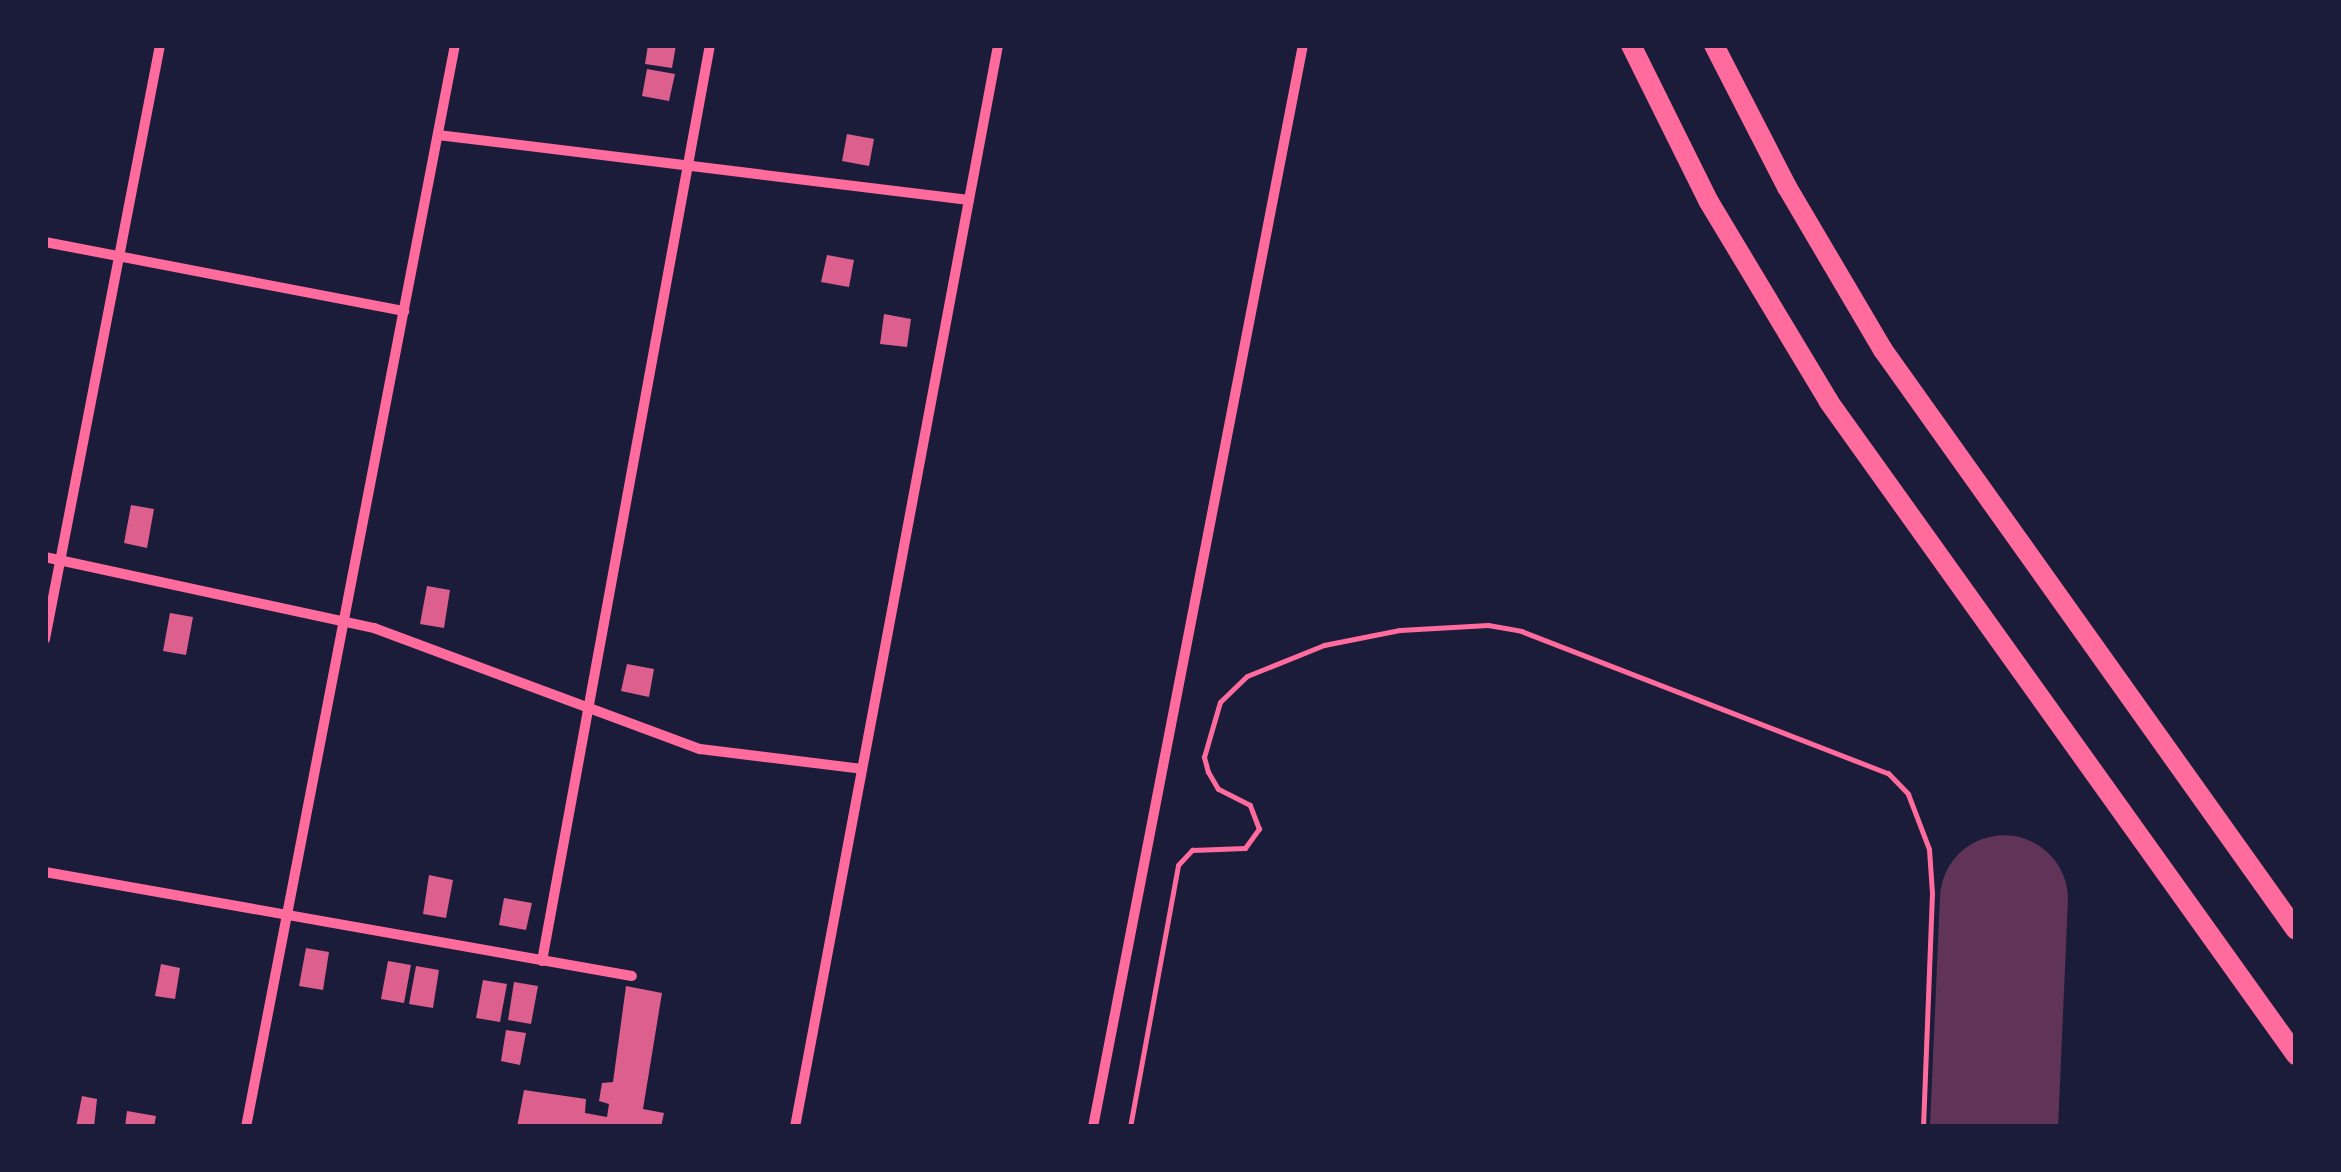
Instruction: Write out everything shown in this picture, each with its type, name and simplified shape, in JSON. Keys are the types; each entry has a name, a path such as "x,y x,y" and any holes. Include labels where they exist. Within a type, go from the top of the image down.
{"highway":[{"path":"1631,45 1709,202 1829,402 2296,1054"},
{"path":"1714,45 1787,188 1882,350 2296,930"},
{"path":"2246,861 2296,916"},
{"path":"2260,1004 2296,1072"}],"street":[{"path":"45,639 160,45"},
{"path":"246,1127 455,45"},
{"path":"542,961 710,45"},
{"path":"795,1127 998,45"},
{"path":"1093,1127 1303,45"},
{"path":"438,135 969,200"},
{"path":"45,242 404,311"},
{"path":"45,558 344,620 590,713 700,749 862,768"},
{"path":"45,872 632,976"}],"lane":[{"path":"1130,1127 1178,865 1192,850 1245,848 1259,829 1250,806 1218,788 1208,772 1204,757 1220,702 1246,676 1324,645 1400,630 1488,625 1521,632 1888,773 1908,794 1928,849 1932,893 1923,1127"}],"building":[{"path":"648,45 676,45 672,68 645,64"},
{"path":"647,69 675,74 669,101 642,96"},
{"path":"847,134 874,139 869,166 842,161"},
{"path":"827,255 854,260 849,287 821,282"},
{"path":"884,314 911,319 907,347 880,344"},
{"path":"131,505 154,509 147,548 124,543"},
{"path":"427,586 450,590 444,628 420,624"},
{"path":"170,613 193,617 186,655 163,651"},
{"path":"627,664 654,669 649,697 621,691"},
{"path":"429,875 453,880 446,918 423,914"},
{"path":"504,898 532,903 526,930 499,925"},
{"path":"306,948 329,952 323,990 299,986"},
{"path":"388,961 411,965 404,1003 381,999"},
{"path":"161,964 180,968 175,999 155,996"},
{"path":"416,966 439,970 433,1008 409,1004"},
{"path":"483,980 507,984 500,1022 476,1018"},
{"path":"514,982 538,986 531,1024 508,1020"},
{"path":"626,986 662,993 643,1109 664,1113 661,1127 517,1127 524,1090 586,1099 585,1113 607,1117 609,1104 599,1101 602,1083 613,1082"},
{"path":"506,1030 526,1033 520,1065 501,1061"},
{"path":"82,1096 97,1099 94,1127 76,1127"},
{"path":"127,1111 156,1116 154,1127 125,1127"}],"runway":[{"path":"1994,1127 2004,899"}]}
